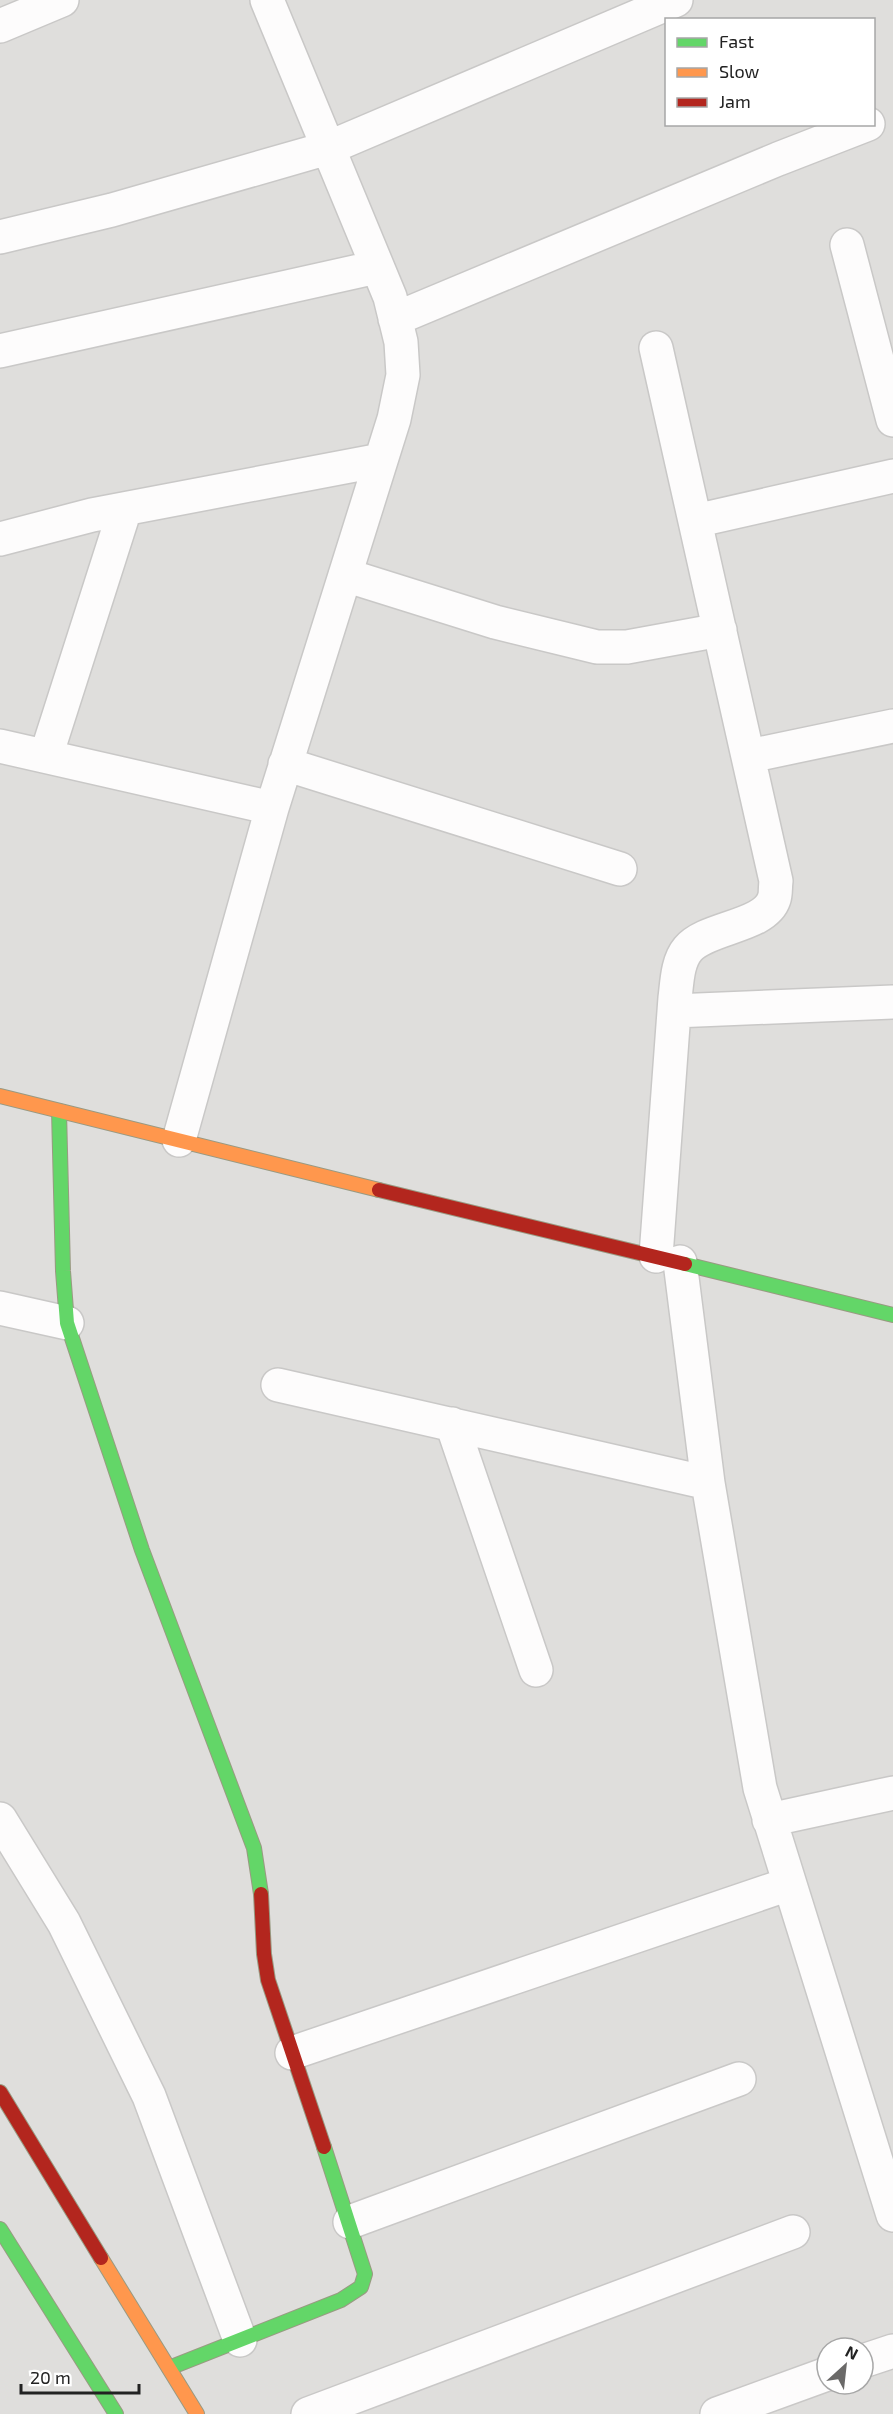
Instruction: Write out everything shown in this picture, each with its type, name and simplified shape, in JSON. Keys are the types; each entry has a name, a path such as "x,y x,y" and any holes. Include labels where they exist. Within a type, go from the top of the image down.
{"street":[{"path":"179,1140 272,808 394,419 403,375 401,342 390,297 267,0"},
{"path":"0,237 112,210 328,148 676,0"},
{"path":"0,26 47,3"},
{"path":"875,121 893,115"},
{"path":"395,319 778,159 863,126"},
{"path":"847,245 893,420"},
{"path":"0,351 377,267"},
{"path":"656,348 776,881 774,901 763,914 707,936 688,949 681,963 674,1011 668,1259 760,1788 893,2214"},
{"path":"0,539 92,515 381,460"},
{"path":"695,521 893,476"},
{"path":"46,756 125,509"},
{"path":"345,575 495,622 597,647 627,647 720,630"},
{"path":"749,756 893,726"},
{"path":"0,746 272,808"},
{"path":"285,764 620,869"},
{"path":"674,1011 893,1002"},
{"path":"0,1096 893,1315"},
{"path":"59,1111 63,1271 67,1323 142,1550 254,1848 262,1901 267,1971 365,2274 361,2287 341,2300 169,2368"},
{"path":"0,1308 67,1323"},
{"path":"278,1384 708,1483"},
{"path":"452,1424 536,1670"},
{"path":"769,1820 893,1793"},
{"path":"0,1819 64,1923 149,2096 240,2340"},
{"path":"292,2053 789,1884"},
{"path":"350,2222 739,2079"},
{"path":"0,2092 197,2414"},
{"path":"0,2229 116,2414"},
{"path":"308,2414 793,2232"},
{"path":"875,2357 893,2350"},
{"path":"717,2414 815,2378"}],"shaded area":[{"path":"0,0 893,0 893,2414 0,2414"}],"traffic: fast":[{"path":"59,1111 63,1271 67,1323 142,1550 254,1848 261,1894"},
{"path":"685,1264 893,1315"},
{"path":"169,2368 341,2300 361,2287 365,2274 324,2147"},
{"path":"0,2229 116,2414"}],"traffic: slow":[{"path":"0,1096 379,1190"},
{"path":"101,2258 197,2414"}],"traffic: jam":[{"path":"379,1190 685,1264"},
{"path":"261,1894 264,1954 268,1980 324,2147"},
{"path":"0,2092 101,2258"}]}
